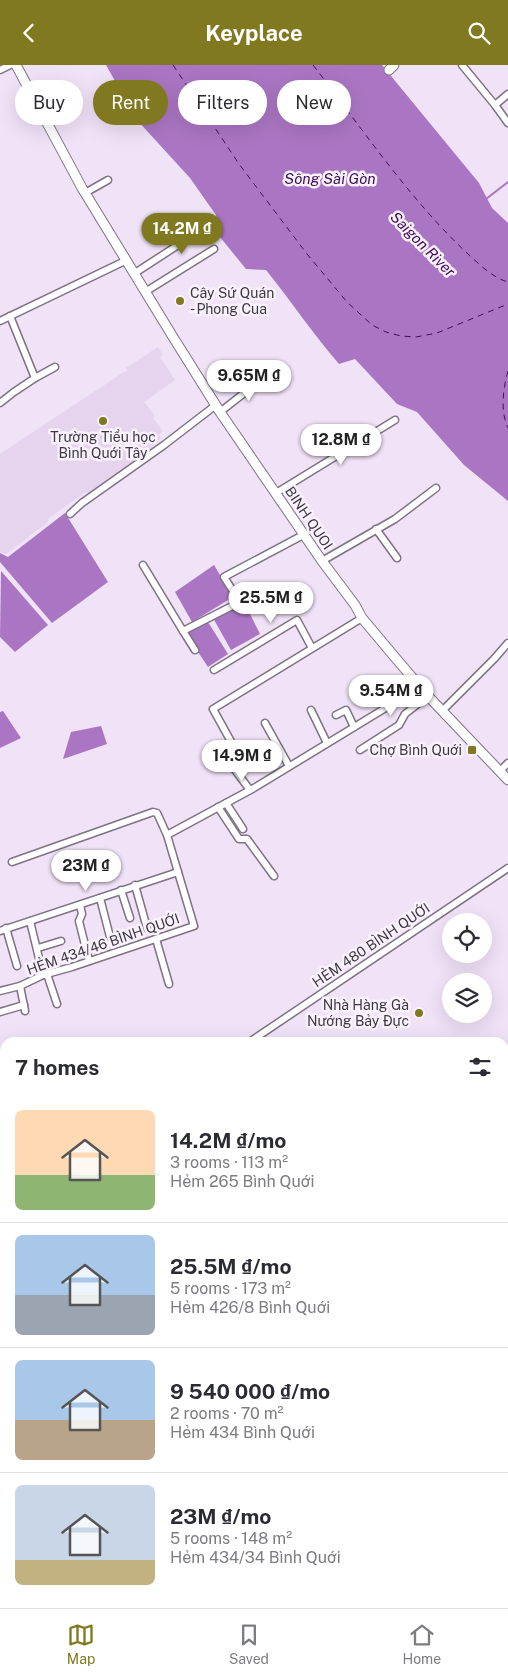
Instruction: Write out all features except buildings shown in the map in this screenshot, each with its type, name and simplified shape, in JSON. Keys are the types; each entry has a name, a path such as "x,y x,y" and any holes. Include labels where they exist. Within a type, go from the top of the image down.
{"main road":[{"name":"BINH QUOI","path":"16,65 85,193 146,292 218,408 322,561 355,605 362,618 420,687 508,780"}],"street":[{"path":"0,70 10,65"},
{"path":"462,65 496,105 508,123"},
{"path":"496,105 508,94"},
{"path":"85,193 108,180"},
{"path":"135,273 196,234 190,224"},
{"path":"146,292 214,249"},
{"path":"0,321 127,260"},
{"path":"10,317 35,378"},
{"path":"0,403 35,378 55,367"},
{"path":"70,513 164,445 266,376"},
{"path":"276,493 395,420"},
{"path":"322,561 400,516 436,488"},
{"path":"376,529 397,558"},
{"path":"183,631 240,601 224,577 305,534"},
{"path":"143,565 195,650"},
{"path":"234,747 213,709 362,618"},
{"path":"214,670 297,620 312,648"},
{"path":"442,711 508,643"},
{"path":"167,835 250,790 420,687"},
{"path":"360,750 399,725 405,714 428,696"},
{"path":"311,710 327,743"},
{"path":"336,715 346,710 354,727"},
{"path":"265,723 289,767"},
{"path":"220,749 250,790"},
{"path":"500,771 508,763"},
{"path":"226,803 243,829"},
{"path":"218,807 239,839 247,839 274,876"},
{"path":"12,862 153,811 158,813 178,872 3,930 17,966"},
{"name":"HẺM 480 BÌNH QUỚI","path":"257,1037 508,868"},
{"name":"HẺM 434/46 BÌNH QUỚI","path":"0,991 20,986 45,974 194,927 178,872"},
{"path":"135,885 147,928"},
{"path":"121,890 130,918"},
{"path":"100,898 110,937"},
{"path":"80,905 82,914 79,921 90,961"},
{"path":"30,921 45,974 57,1004"},
{"path":"156,939 169,984"},
{"path":"38,948 61,941"},
{"name":"HẺM 434/46 BÌNH QUỚI","path":"0,1012 25,1008 20,986"}],"shaded area":[{"path":"158,347 163,355 160,357 175,380 144,402 155,416 153,418 163,431 158,435 161,438 151,446 153,451 89,497 86,492 49,518 47,523 6,554 0,552 0,454 127,370 126,368"}],"water":[{"name":"Sông Sài Gòn","path":"106,65 382,65 479,183 492,208 508,223 508,501 464,465 417,412 397,404 355,359 339,364 266,270 246,269 220,237 216,215 190,178 142,125 168,125 168,80 114,80"},
{"path":"65,513 108,582 52,623 0,562 0,553 8,557"},
{"path":"214,565 233,597 192,622 175,592"},
{"path":"1,571 48,625 15,652 0,637"},
{"path":"244,602 260,634 231,650 213,618"},
{"path":"208,622 228,654 208,667 186,634"},
{"path":"3,711 21,738 0,748 0,712"},
{"path":"101,726 107,744 63,759 71,732"}],"waterway":[{"path":"486,199 508,182"}],"ferry route":[{"path":"173,65 239,164 307,254 347,302 372,325 386,332 416,337 437,333 508,304"},
{"path":"313,65 387,163 426,210 468,254 492,274 508,282"},
{"path":"508,371 503,400 505,421 508,428"}],"place":[{"name":"Cây Sứ Quán - Phong Cua","path":"180,301"},
{"name":"Trường Tiểu học Bình Quới Tây","path":"103,421"},
{"name":"Chợ Bình Quới","path":"472,750"},
{"name":"Nhà Hàng Gà Nướng Bảy Đực","path":"419,1013"}],"water label":[{"name":"Saigon River","path":"423,244"}]}
